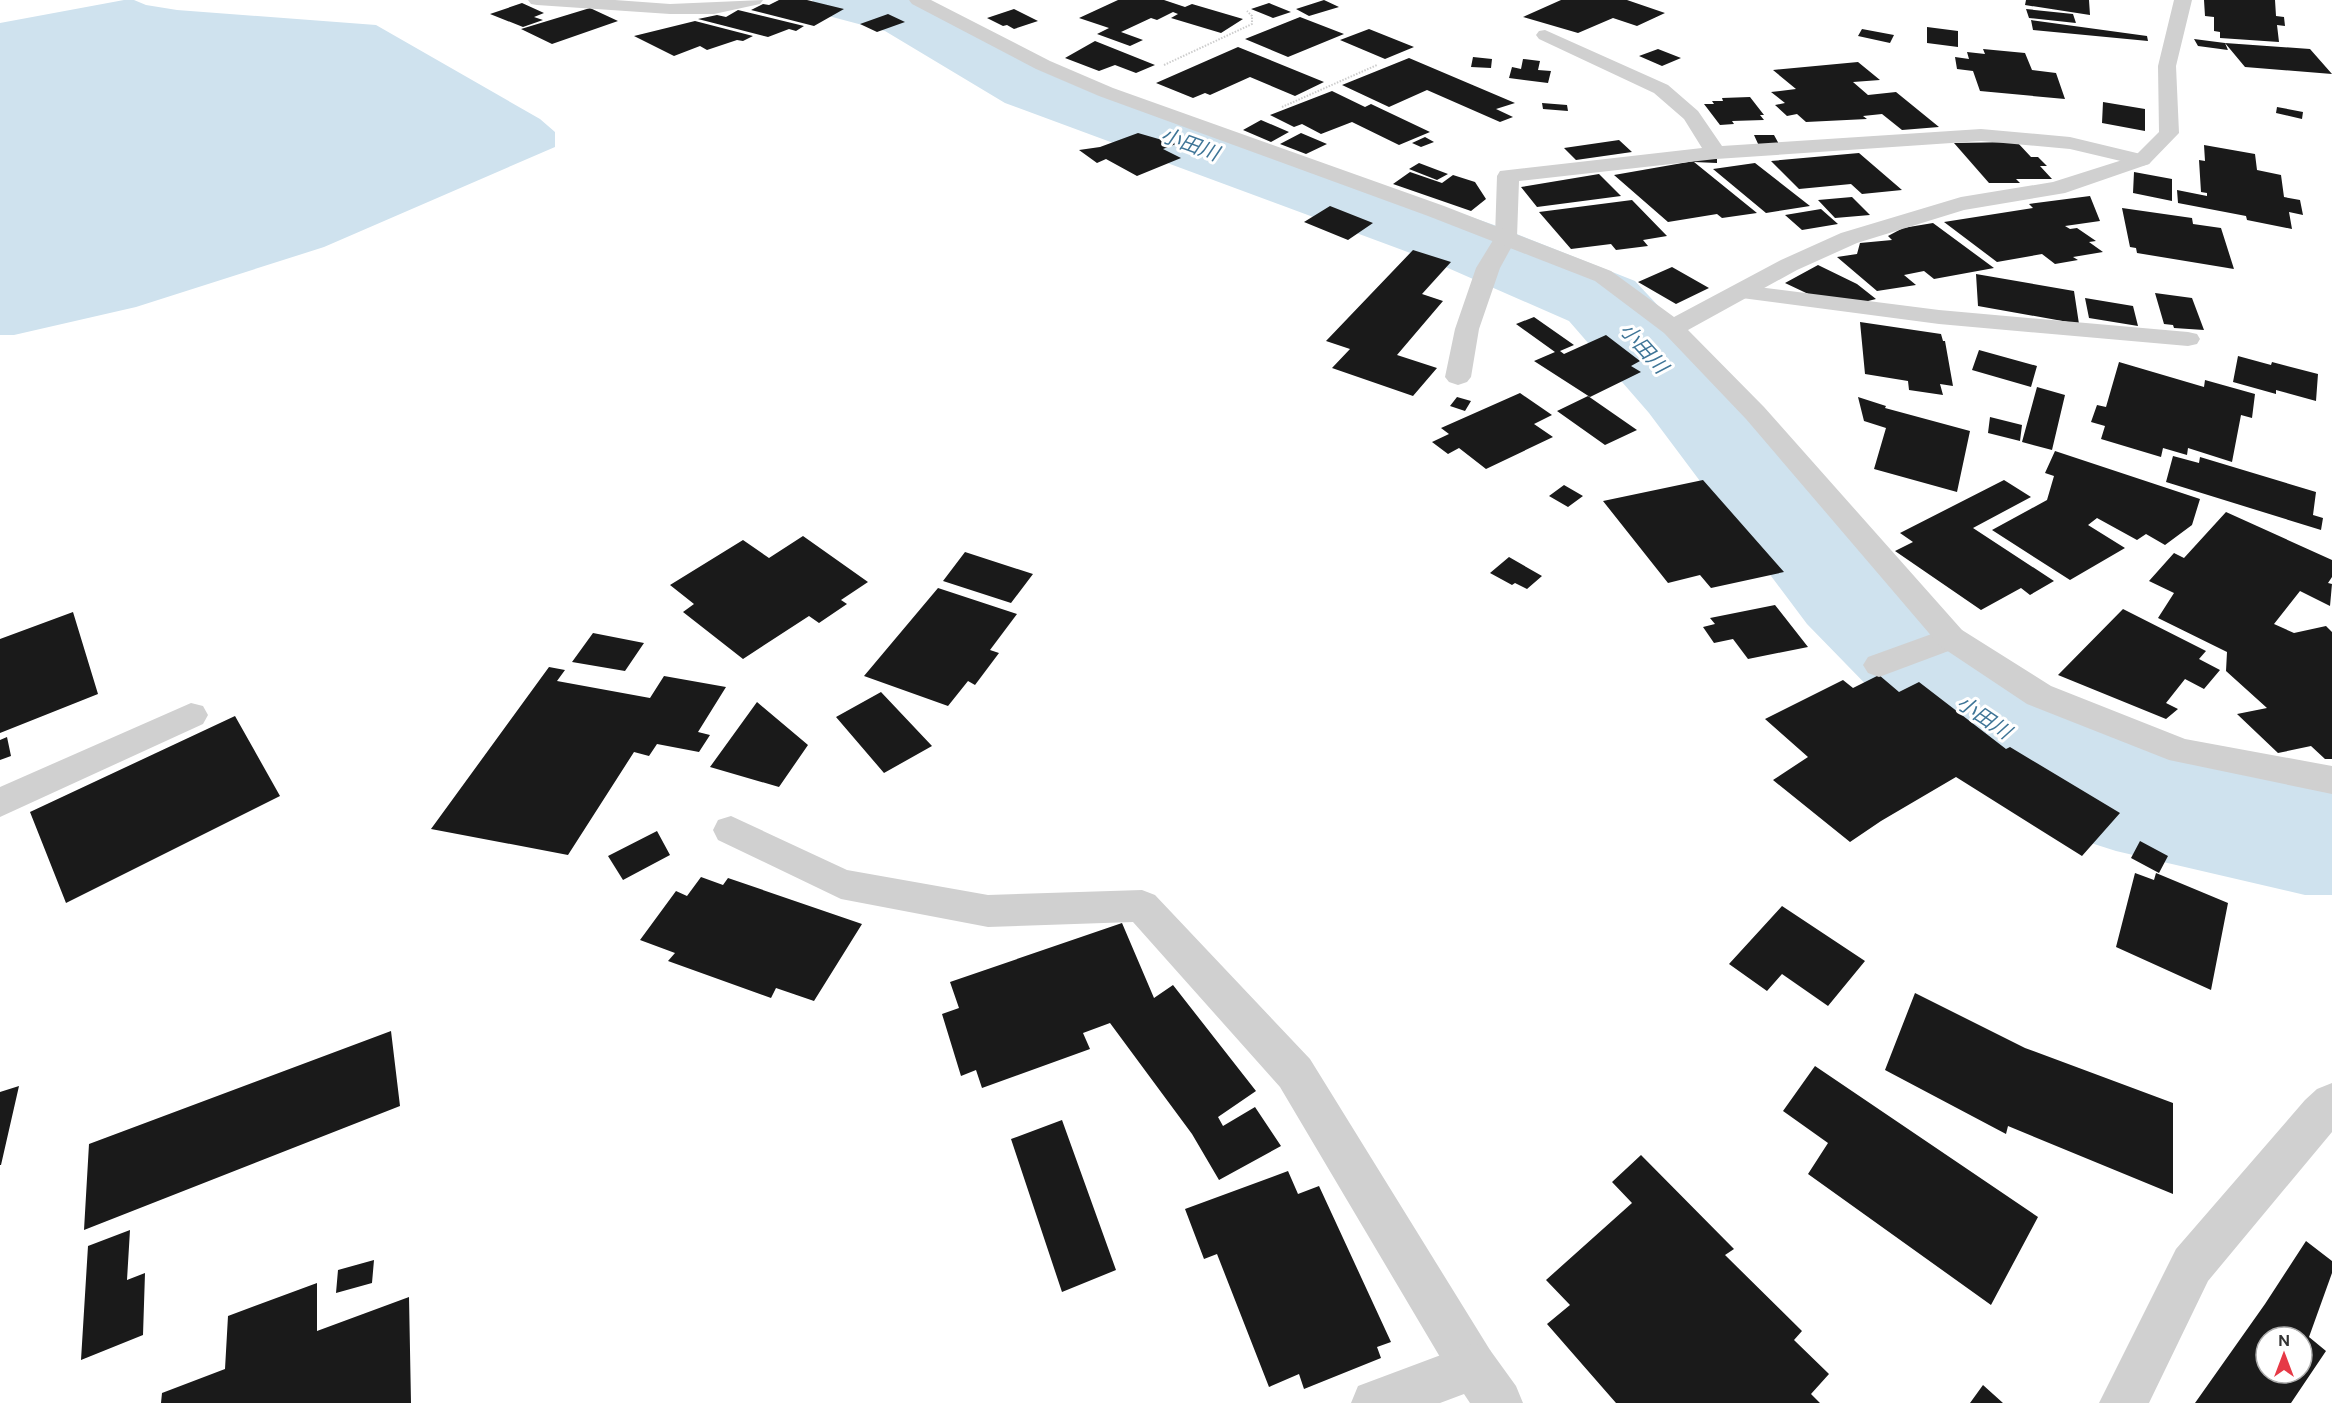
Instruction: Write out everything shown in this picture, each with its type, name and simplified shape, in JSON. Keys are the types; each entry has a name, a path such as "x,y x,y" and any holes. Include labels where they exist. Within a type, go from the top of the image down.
{"street":[{"path":"537,0 670,9 714,9 753,0"},
{"path":"918,0 1043,65 1106,92 1603,276 1674,328 1755,413 1945,640 2039,695 2181,751 2332,780"},
{"path":"1674,328 1789,265 1849,238 1962,204 2057,188 2142,160 2169,133 2167,66 2183,0"},
{"path":"1545,35 1661,88 1691,115 1716,153"},
{"path":"1458,377 1467,329 1488,268 1505,240 1508,176 1716,153 1981,135 2070,143 2142,160"},
{"path":"1742,292 1939,317 2188,339"},
{"path":"1879,665 1945,640"},
{"path":"0,803 191,715"},
{"path":"731,830 841,884 988,911 1142,906 1295,1073 1486,1385 1375,1403"},
{"path":"2123,1403 2192,1265 2320,1114 2332,1103"}],"path":[{"path":"1106,92 1252,24 1252,16 1246,11"},
{"path":"1224,134 1246,122 1377,65"}],"water":[{"path":"134,0 146,5 177,10 376,25 540,119 555,132 555,147 324,247 136,307 14,335 0,335 0,23"}],"building":[{"path":"779,0 807,0 844,9 814,26 751,10"},
{"path":"1118,0 1164,0 1185,7 1192,4 1243,19 1221,33 1171,18 1178,14 1173,12 1157,20 1151,18 1121,32 1143,40 1130,46 1097,34 1109,28 1079,18"},
{"path":"1324,0 1339,7 1309,16 1296,9"},
{"path":"1561,0 1627,0 1665,13 1637,26 1613,18 1578,33 1523,17"},
{"path":"2026,0 2089,0 2090,15 2025,5"},
{"path":"2204,0 2275,0 2276,16 2284,17 2285,26 2277,25 2279,42 2220,38 2220,32 2214,31 2214,17 2205,16"},
{"path":"522,3 544,13 534,17 543,20 523,27 490,14"},
{"path":"1269,3 1291,12 1273,18 1251,9"},
{"path":"590,8 618,21 552,44 521,29"},
{"path":"1014,9 1038,21 1014,29 987,18"},
{"path":"2026,9 2073,14 2076,23 2029,18"},
{"path":"738,10 804,26 796,31 789,29 768,37 698,19 717,15 726,17"},
{"path":"888,14 905,22 877,32 860,24"},
{"path":"1300,17 1344,34 1288,57 1245,39"},
{"path":"2031,20 2147,36 2148,41 2033,30"},
{"path":"695,21 753,36 743,41 737,40 707,50 700,46 674,56 634,36"},
{"path":"1927,27 1958,31 1958,47 1927,43"},
{"path":"1369,29 1414,47 1385,59 1340,40"},
{"path":"1862,29 1894,35 1890,43 1858,36"},
{"path":"2194,39 2225,43 2228,50 2198,46"},
{"path":"1095,41 1155,65 1136,73 1115,65 1099,71 1065,58"},
{"path":"2225,43 2310,49 2332,74 2245,67"},
{"path":"1238,47 1324,82 1295,96 1250,77 1210,95 1205,93 1193,98 1156,83"},
{"path":"1658,49 1681,58 1662,66 1639,56"},
{"path":"1983,49 2025,53 2032,70 2056,73 2065,99 1980,91 1973,71 1957,69 1955,57 1969,59 1967,52 1985,54"},
{"path":"1473,57 1492,59 1491,68 1471,67"},
{"path":"1409,58 1515,103 1496,109 1513,117 1500,122 1427,90 1389,107 1342,85"},
{"path":"1523,59 1540,61 1538,70 1551,71 1548,83 1509,78 1512,67 1521,69"},
{"path":"1858,62 1880,80 1853,82 1868,95 1896,92 1939,127 1902,130 1882,114 1863,116 1867,119 1806,122 1797,114 1787,116 1775,105 1785,103 1771,92 1796,89 1773,70"},
{"path":"1332,91 1365,107 1371,104 1430,132 1399,145 1352,122 1321,134 1302,124 1294,127 1270,115"},
{"path":"1750,97 1764,115 1760,115 1764,120 1732,121 1734,124 1720,125 1704,104 1723,101 1722,98"},
{"path":"2103,102 2145,109 2145,131 2102,123"},
{"path":"1542,103 1567,105 1568,111 1543,109"},
{"path":"2277,107 2303,112 2302,119 2276,113"},
{"path":"1261,120 1289,132 1271,142 1243,130"},
{"path":"1138,133 1176,144 1163,149 1181,158 1137,176 1106,159 1097,163 1079,150 1100,147"},
{"path":"1301,133 1327,144 1306,154 1280,144"},
{"path":"1754,135 1774,135 1780,146 1759,146"},
{"path":"1425,137 1434,142 1421,147 1412,143"},
{"path":"1619,140 1632,152 1576,160 1564,148"},
{"path":"2017,142 2031,157 2038,157 2047,166 2040,166 2052,179 2016,179 2020,183 1989,183 1954,143"},
{"path":"2204,145 2255,154 2257,170 2281,175 2284,197 2300,200 2303,215 2289,212 2292,229 2247,220 2246,216 2178,203 2177,190 2207,196 2207,193 2201,192 2199,160 2205,161"},
{"path":"1859,153 1902,190 1862,194 1851,184 1799,189 1771,161"},
{"path":"1688,157 1717,159 1717,163 1694,162 1757,213 1722,218 1717,214 1668,222 1614,175 1694,161 1689,161"},
{"path":"1419,163 1448,174 1437,180 1409,169"},
{"path":"1755,163 1810,206 1766,213 1713,169"},
{"path":"1410,172 1442,183 1453,175 1475,182 1486,199 1471,211 1393,184"},
{"path":"2134,172 2172,179 2172,201 2133,193"},
{"path":"1599,174 1621,196 1537,207 1521,187"},
{"path":"2090,196 2100,221 2065,226 2070,229 2077,228 2096,241 2089,242 2103,252 2073,257 2078,260 2055,264 2042,254 1997,262 1944,222 2033,208 2029,204"},
{"path":"1852,197 1870,215 1835,218 1818,200"},
{"path":"1632,200 1667,236 1643,240 1648,246 1616,250 1611,244 1571,249 1539,212"},
{"path":"1330,206 1373,223 1348,240 1304,222"},
{"path":"2122,208 2192,218 2193,224 2221,228 2234,269 2137,253 2136,248 2130,247"},
{"path":"1821,209 1838,224 1802,230 1785,215"},
{"path":"1933,223 1994,268 1934,279 1924,271 1904,275 1916,285 1877,291 1837,257 1857,254 1860,243 1892,240 1888,236 1903,228"},
{"path":"1413,250 1451,262 1422,294 1443,301 1397,355 1437,368 1413,396 1332,368 1350,349 1326,341"},
{"path":"1818,265 1857,284 1876,299 1864,302 1821,300 1785,283"},
{"path":"1672,267 1709,288 1676,304 1638,282"},
{"path":"1976,274 2074,291 2079,324 1978,306"},
{"path":"2155,293 2192,298 2204,330 2174,328 2173,325 2164,324"},
{"path":"2085,298 2133,306 2138,326 2089,318"},
{"path":"1534,317 1574,345 1560,351 1564,354 1606,335 1640,361 1631,366 1641,372 1590,397 1534,361 1555,352 1516,324"},
{"path":"1860,322 1941,334 1945,341 1953,386 1940,384 1943,395 1909,390 1908,381 1865,374"},
{"path":"1979,350 2037,366 2031,387 1972,370"},
{"path":"2238,356 2318,374 2316,401 2276,390 2276,394 2233,382"},
{"path":"2119,362 2204,387 2205,380 2255,394 2252,418 2241,415 2232,462 2188,448 2187,455 2163,448 2161,457 2101,439 2105,426 2091,422 2097,405 2106,407"},
{"path":"2037,387 2065,395 2052,450 2022,442"},
{"path":"1520,393 1552,415 1534,424 1553,437 1486,469 1459,448 1448,454 1432,442 1449,434 1441,428"},
{"path":"1588,396 1637,430 1605,445 1557,411"},
{"path":"1457,397 1471,401 1465,411 1450,406"},
{"path":"1858,397 1886,406 1885,408 1970,431 1957,492 1874,469 1886,428 1864,421"},
{"path":"1990,417 2022,425 2020,441 1988,433"},
{"path":"2055,451 2200,499 2192,525 2165,545 2146,534 2137,540 2097,518 2088,525 2125,548 2070,580 1992,530 2047,500 2054,476 2045,473"},
{"path":"2173,456 2199,463 2200,457 2316,492 2313,515 2323,518 2321,530 2166,482"},
{"path":"1703,480 1784,572 1711,588 1700,575 1668,583 1603,501"},
{"path":"2004,480 2031,497 1973,528 2054,581 2030,595 2021,588 1981,610 1895,551 1913,542 1900,533"},
{"path":"1564,485 1583,496 1568,507 1549,496"},
{"path":"2226,512 2332,560 2332,577 2328,583 2332,584 2330,606 2300,591 2274,624 2294,633 2326,626 2332,632 2332,759 2325,759 2311,746 2278,753 2237,714 2267,708 2226,671 2227,652 2158,618 2174,593 2149,581 2174,553 2184,558"},
{"path":"803,536 868,582 841,600 847,604 819,623 809,616 743,659 683,612 694,604 670,585 743,540 769,558"},
{"path":"965,552 1033,574 1011,603 943,581"},
{"path":"1509,557 1542,576 1527,589 1515,583 1512,585 1490,573"},
{"path":"938,588 1017,614 990,650 999,653 975,685 968,681 948,706 864,676"},
{"path":"1775,605 1808,647 1748,659 1733,639 1714,643 1703,627 1715,624 1710,618"},
{"path":"2123,609 2206,651 2199,659 2220,670 2204,689 2185,679 2166,703 2178,709 2166,719 2058,675"},
{"path":"73,612 98,694 0,733 0,639"},
{"path":"593,633 644,643 625,671 572,662"},
{"path":"549,667 565,670 557,681 650,698 664,676 726,687 698,732 710,735 699,752 657,744 649,756 634,752 568,855 431,829"},
{"path":"1879,675 1899,692 1919,682 2006,749 2010,747 2120,813 2082,856 1956,777 1850,842 1773,780 1808,757 1765,719 1843,680 1853,688"},
{"path":"881,692 932,746 884,773 836,717"},
{"path":"757,702 808,745 779,787 710,767"},
{"path":"235,716 280,796 66,903 30,812"},
{"path":"7,737 11,756 0,760 0,740"},
{"path":"657,831 670,855 623,880 608,856"},
{"path":"2140,841 2168,856 2159,873 2131,858"},
{"path":"2135,873 2154,880 2156,873 2228,903 2211,990 2116,947"},
{"path":"701,877 723,885 728,878 862,924 814,1001 776,988 771,998 668,961 675,953 640,940 676,891 687,896"},
{"path":"1782,906 1865,961 1828,1006 1782,974 1767,991 1729,964"},
{"path":"1122,923 1154,998 1173,985 1256,1091 1218,1117 1223,1126 1255,1107 1281,1146 1219,1180 1192,1134 1110,1023 1083,1033 1090,1049 982,1088 976,1070 961,1076 942,1014 959,1008 950,982"},
{"path":"1915,993 2025,1048 2173,1103 2173,1194 2008,1126 2006,1134 1885,1070"},
{"path":"391,1031 400,1106 84,1230 89,1144"},
{"path":"1815,1066 2038,1217 1991,1305 1808,1174 1828,1143 1783,1111"},
{"path":"19,1086 1,1165 0,1165 0,1092"},
{"path":"1062,1120 1116,1270 1062,1292 1011,1139"},
{"path":"1641,1155 1734,1249 1725,1255 1802,1331 1794,1340 1829,1374 1811,1394 1820,1403 1616,1403 1547,1324 1570,1305 1546,1280 1632,1203 1612,1182"},
{"path":"1288,1171 1298,1194 1319,1186 1391,1342 1377,1347 1381,1358 1304,1389 1299,1374 1269,1387 1217,1254 1204,1259 1185,1209"},
{"path":"130,1230 127,1280 145,1273 143,1335 81,1360 88,1246"},
{"path":"2306,1241 2332,1261 2332,1273 2313,1325 2254,1325 2254,1385 2303,1385 2291,1403 2195,1403"},
{"path":"374,1260 372,1283 336,1293 338,1270"},
{"path":"317,1283 317,1331 409,1297 411,1403 161,1403 162,1393 225,1369 228,1316"},
{"path":"2314,1341 2326,1351 2314,1369"},
{"path":"1983,1385 2003,1403 1970,1403"}],"waterway":[{"name":"小田川","path":"845,0 909,17 1031,87 1463,243 1602,301 1684,392 1848,595 1966,708 2116,798 2305,839 2332,839"}]}
